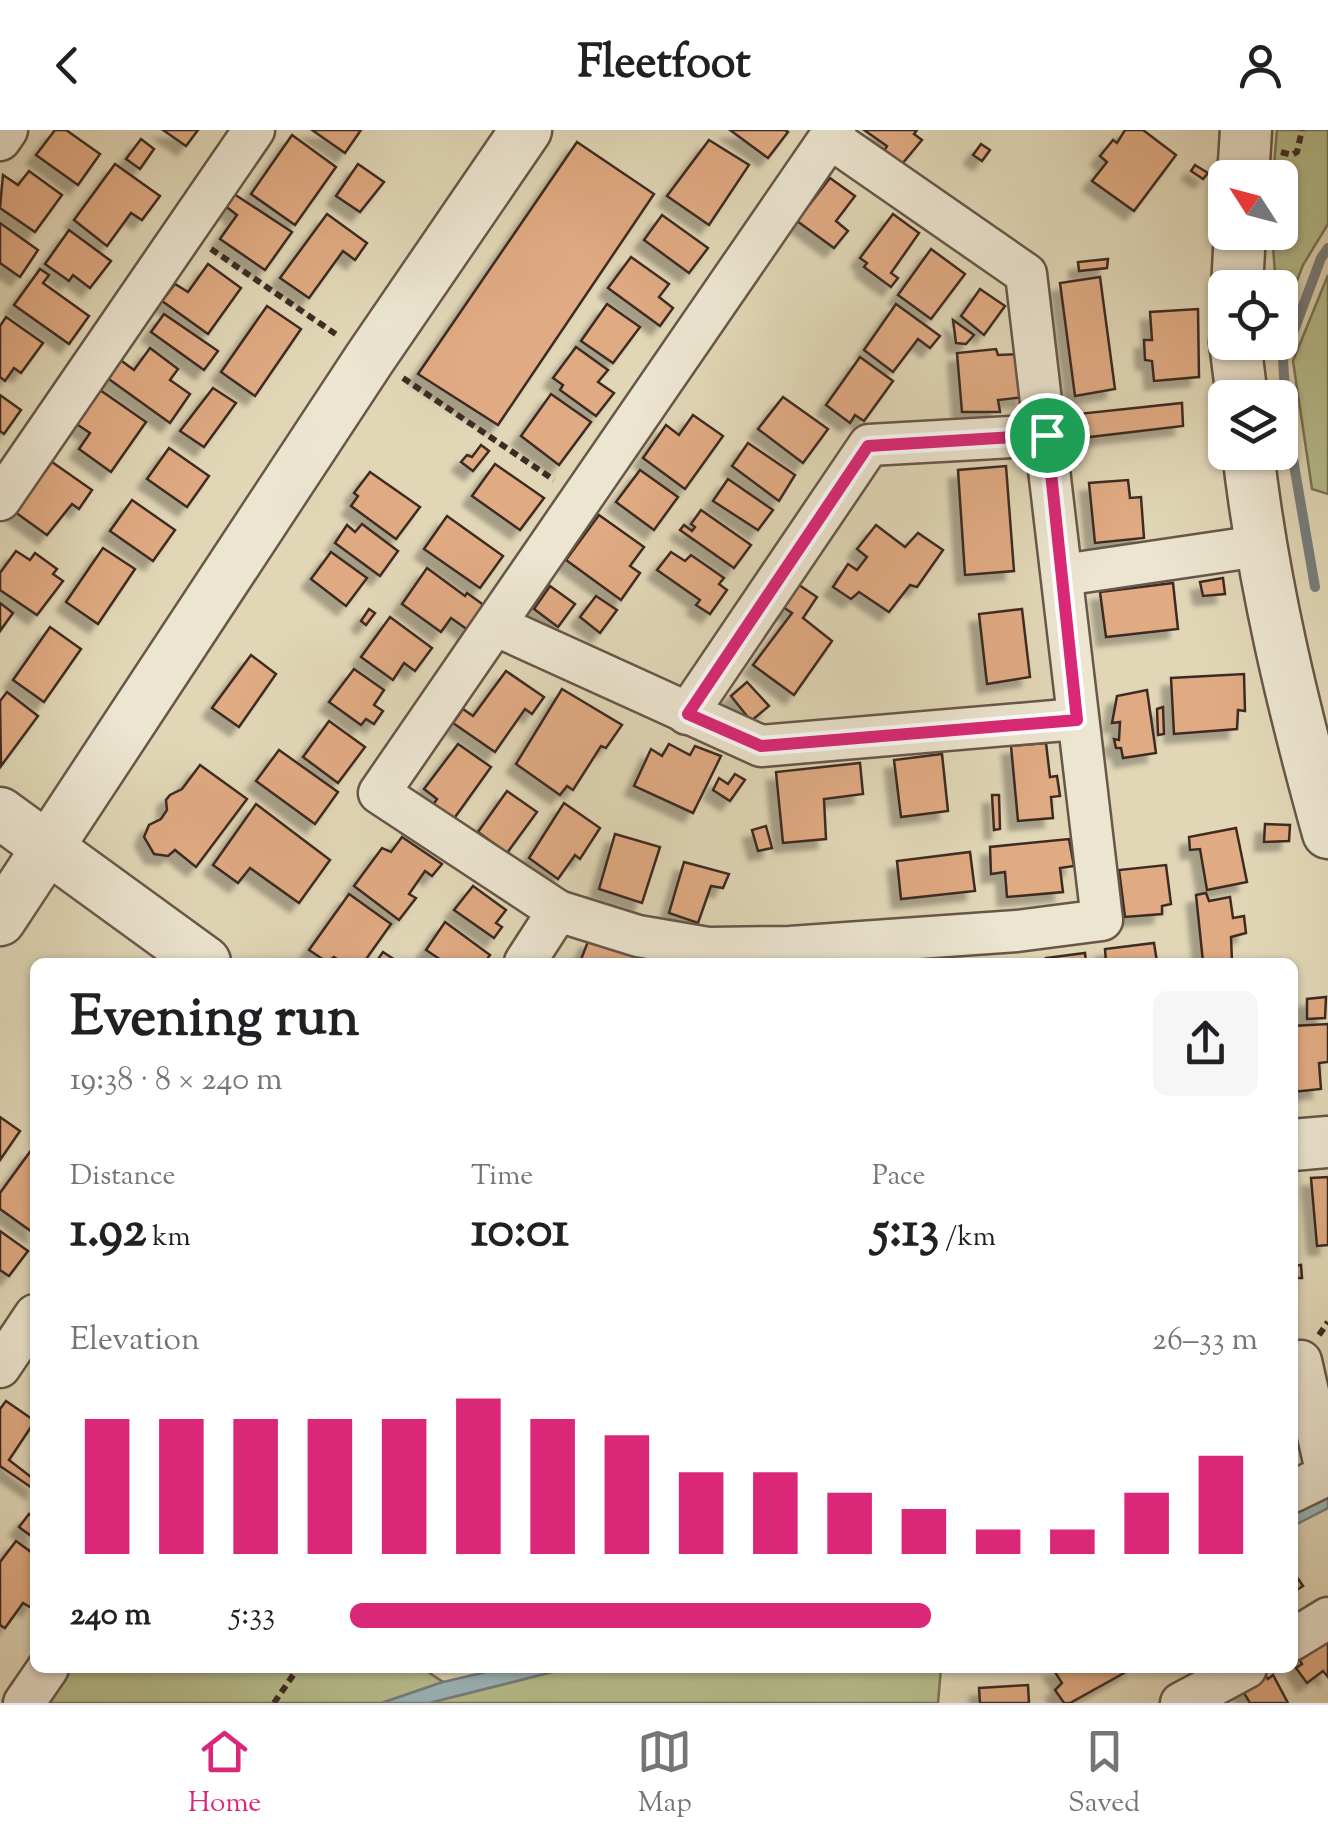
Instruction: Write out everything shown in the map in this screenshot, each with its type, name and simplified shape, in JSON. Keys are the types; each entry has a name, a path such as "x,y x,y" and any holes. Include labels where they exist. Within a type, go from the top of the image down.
{"street":[{"path":"0,140 7,130"},
{"path":"0,500 254,130"},
{"path":"0,920 370,358 526,130"},
{"path":"832,134 1026,274 1047,435 1102,920 1020,947 708,948 638,936 558,912 379,793 832,134"},
{"path":"688,714 868,446 1047,435"},
{"path":"1250,470 1259,546 1284,667 1328,833"},
{"path":"1062,575 1259,546"},
{"path":"495,625 761,746 1077,720"},
{"path":"0,813 200,958"},
{"path":"528,958 558,912"},
{"path":"1298,1144 1328,1142"},
{"path":"14,1367 30,1327"},
{"path":"1298,1361 1327,1476 1298,1489"},
{"path":"1298,1636 1328,1618"},
{"path":"24,1703 45,1673"},
{"path":"1181,1703 1237,1673"}],"path":[{"path":"186,232 346,341"},
{"path":"399,376 580,498"},
{"path":"274,1703 295,1673"}],"green space":[{"path":"1277,130 1328,130 1328,224 1298,278 1298,270 1275,270 1273,250 1298,250 1298,160 1274,160"},
{"path":"1328,275 1328,494 1312,489 1293,361 1298,360 1298,349"},
{"path":"64,1673 430,1673 443,1682 382,1703 43,1703"},
{"path":"548,1673 941,1673 938,1703 429,1703"}],"water":[{"path":"1328,1492 1328,1508 1298,1523 1298,1506"},
{"path":"482,1673 548,1673 429,1703 382,1703"}],"building":[{"path":"55,130 66,130 100,154 78,185 36,155"},
{"path":"163,130 198,130 186,146"},
{"path":"312,130 361,130 345,153"},
{"path":"730,130 785,130 788,132 768,158"},
{"path":"864,130 917,130 914,134 922,140 902,164 883,153 887,146"},
{"path":"1125,130 1143,130 1176,155 1134,211 1092,181 1107,162 1100,156 1113,140 1117,143"},
{"path":"292,135 336,167 295,225 251,194"},
{"path":"141,139 154,149 140,169 126,159"},
{"path":"709,140 749,165 709,225 667,196"},
{"path":"577,142 654,194 498,425 418,374"},
{"path":"981,144 990,150 982,161 973,155"},
{"path":"115,164 160,196 142,220 131,213 107,246 74,220"},
{"path":"358,164 384,182 360,212 336,196"},
{"path":"1195,165 1208,173 1203,179 1191,171"},
{"path":"29,171 62,195 35,232 0,208 3,175 18,185"},
{"path":"830,178 855,196 836,221 848,231 834,248 797,221"},
{"path":"234,194 292,232 265,270 220,239 237,215 224,205"},
{"path":"327,214 367,243 355,260 343,251 309,298 280,278"},
{"path":"893,214 919,233 891,273 898,278 891,287 864,267 867,263 860,258"},
{"path":"662,215 708,248 689,273 644,240"},
{"path":"0,223 38,250 20,277 0,263"},
{"path":"69,230 111,261 90,288 73,275 69,281 45,264"},
{"path":"931,249 965,274 931,319 898,295"},
{"path":"631,257 669,284 659,297 673,308 660,326 608,288"},
{"path":"1108,259 1107,268 1079,271 1078,262"},
{"path":"208,264 241,288 208,334 162,301 175,284 188,292"},
{"path":"40,269 49,275 43,283 89,316 69,344 14,305"},
{"path":"1100,277 1115,389 1075,396 1060,283"},
{"path":"980,289 1005,306 984,335 961,316"},
{"path":"607,304 640,327 613,363 581,341"},
{"path":"896,304 940,336 930,348 918,339 893,372 864,350"},
{"path":"267,306 301,329 255,396 221,372"},
{"path":"1198,309 1199,377 1154,381 1152,361 1145,360 1144,340 1152,340 1150,312"},
{"path":"164,314 218,351 204,370 151,332"},
{"path":"6,317 43,343 21,373 14,368 5,381 0,377 0,326"},
{"path":"953,320 974,335 966,344 956,343"},
{"path":"576,347 608,370 598,382 614,393 596,416 560,390 563,385 553,378"},
{"path":"150,348 178,369 170,380 190,394 170,423 106,377 119,359 134,370"},
{"path":"996,349 998,355 1020,354 1025,397 998,400 1000,412 962,412 957,353"},
{"path":"860,357 893,381 864,421 855,415 850,423 826,405"},
{"path":"213,388 236,403 204,447 180,431"},
{"path":"100,390 146,422 111,472 79,449 90,433 75,423"},
{"path":"551,394 591,422 559,465 521,436"},
{"path":"0,395 21,410 4,434 0,431"},
{"path":"783,397 828,429 803,463 758,429"},
{"path":"1182,403 1183,426 1081,438 1078,414"},
{"path":"693,415 723,436 685,489 643,458 666,425 679,435"},
{"path":"748,443 795,475 779,501 732,466"},
{"path":"481,445 489,451 473,471 461,462 467,455 472,457"},
{"path":"169,448 209,476 187,507 147,479"},
{"path":"52,462 92,490 79,509 72,504 47,535 15,512"},
{"path":"495,464 544,498 520,530 472,496"},
{"path":"1006,466 1014,571 965,575 958,470"},
{"path":"640,470 678,497 654,530 616,502"},
{"path":"370,472 420,507 396,539 351,506 358,496 354,493"},
{"path":"728,479 773,510 758,530 713,501"},
{"path":"1128,480 1130,498 1141,497 1144,538 1095,543 1089,483"},
{"path":"132,500 175,530 153,561 110,531"},
{"path":"701,510 751,545 734,568 680,530 684,525 692,531 695,527 691,524"},
{"path":"599,515 644,547 630,566 640,573 621,600 566,560"},
{"path":"447,516 503,556 480,588 424,549"},
{"path":"362,524 398,551 380,576 335,543 347,525 355,532"},
{"path":"876,525 905,547 918,533 943,550 917,587 910,585 889,612 859,592 851,599 833,587 848,564 857,570 867,557 857,549"},
{"path":"103,548 135,569 98,624 66,602"},
{"path":"16,551 30,560 35,553 57,569 53,574 63,581 37,615 0,590 0,573"},
{"path":"331,552 367,578 346,606 311,579"},
{"path":"671,552 685,561 691,555 724,578 719,584 727,590 710,614 696,605 700,600 657,570"},
{"path":"427,568 485,606 468,630 451,618 441,632 402,604"},
{"path":"1223,578 1225,594 1203,596 1200,582"},
{"path":"1173,583 1178,629 1106,637 1100,592"},
{"path":"799,585 817,597 803,618 832,641 794,695 753,665 792,613 783,607"},
{"path":"550,586 575,604 558,627 534,609"},
{"path":"596,596 617,610 600,633 580,617"},
{"path":"0,603 13,613 0,631"},
{"path":"369,609 375,613 366,625 361,621"},
{"path":"1022,609 1030,677 987,684 979,614"},
{"path":"390,617 432,648 415,671 404,663 393,680 361,657"},
{"path":"50,627 81,649 44,702 13,680"},
{"path":"251,655 276,674 239,727 212,708"},
{"path":"354,669 384,690 374,705 383,711 374,724 366,719 361,725 329,702"},
{"path":"506,671 544,697 532,714 525,709 495,752 453,723 463,709 473,716"},
{"path":"1244,674 1245,711 1238,710 1237,729 1174,734 1171,678"},
{"path":"747,682 769,706 751,721 731,696"},
{"path":"562,689 622,725 606,748 601,746 573,790 567,786 560,795 516,764"},
{"path":"1147,690 1156,753 1123,758 1114,739 1119,740 1120,722 1112,723 1117,696"},
{"path":"7,692 38,716 1,766 0,701"},
{"path":"1163,707 1164,734 1158,735 1157,709"},
{"path":"329,721 365,747 338,783 303,757"},
{"path":"1046,743 1050,777 1057,776 1060,796 1051,797 1053,818 1018,821 1011,746"},
{"path":"458,744 491,767 453,820 433,805 437,799 424,789"},
{"path":"669,744 690,755 695,746 721,756 693,813 634,786 651,749 662,756"},
{"path":"279,750 338,792 315,824 256,781"},
{"path":"942,754 948,811 901,817 894,760"},
{"path":"860,763 863,794 824,799 826,839 783,843 776,772"},
{"path":"200,765 247,799 196,867 175,850 168,856 154,854 144,837 149,825 161,819 167,810 166,800 182,789"},
{"path":"735,774 745,780 730,801 713,790 719,778 728,784"},
{"path":"507,791 537,812 507,853 478,832"},
{"path":"992,795 999,795 1000,829 994,830"},
{"path":"564,803 600,828 580,859 575,855 558,879 529,858"},
{"path":"256,804 330,860 299,903 250,868 238,883 213,865"},
{"path":"1265,824 1290,825 1289,841 1264,842"},
{"path":"766,826 772,848 758,851 752,830"},
{"path":"1236,828 1247,882 1207,890 1200,849 1190,850 1189,837"},
{"path":"615,834 660,847 642,903 599,889"},
{"path":"402,837 442,864 432,876 425,871 409,894 416,898 399,920 354,886 382,848 391,852"},
{"path":"1069,839 1074,866 1060,868 1063,892 1007,897 1005,872 991,874 990,847"},
{"path":"970,852 975,891 901,899 897,861"},
{"path":"684,862 729,874 723,888 711,886 698,923 669,913"},
{"path":"1166,865 1171,904 1162,906 1162,914 1125,917 1119,870"},
{"path":"473,886 506,910 496,923 502,927 494,938 454,910"},
{"path":"1206,893 1209,901 1230,897 1233,918 1244,916 1246,933 1231,937 1232,958 1203,958 1196,895"},
{"path":"349,894 391,924 367,958 321,958 309,950"},
{"path":"445,922 490,955 438,958 426,950"},
{"path":"589,939 640,958 582,958"},
{"path":"1154,943 1156,958 1106,958 1105,949"},
{"path":"1085,953 1086,958 1046,958"},
{"path":"1326,997 1325,1018 1307,1019 1307,999"},
{"path":"1328,1024 1328,1062 1319,1063 1321,1089 1298,1091 1298,1026"},
{"path":"0,1117 20,1131 0,1160"},
{"path":"30,1152 30,1230 0,1209 0,1193"},
{"path":"1328,1177 1328,1245 1317,1246 1311,1178"},
{"path":"0,1231 28,1251 9,1276 0,1270"},
{"path":"6,1401 30,1418 30,1428 9,1460 30,1476 30,1487 0,1466 0,1409"},
{"path":"29,1514 30,1515 30,1535 19,1527"},
{"path":"16,1541 30,1551 30,1607 23,1603 5,1628 0,1625 0,1562"},
{"path":"1328,1632 1328,1677 1323,1671 1307,1683 1298,1671 1302,1664 1298,1650"},
{"path":"1056,1673 1124,1673 1070,1703 1064,1703 1055,1690 1062,1683"},
{"path":"1250,1673 1264,1673 1268,1679 1273,1675 1288,1703 1250,1703 1236,1680"},
{"path":"1028,1685 1029,1703 980,1703 979,1688"}],"waterway":[{"path":"1315,587 1287,424 1283,360 1328,248"}],"route":[{"path":"1047,435 1077,720 761,746 688,714 868,446 1047,435"}]}
